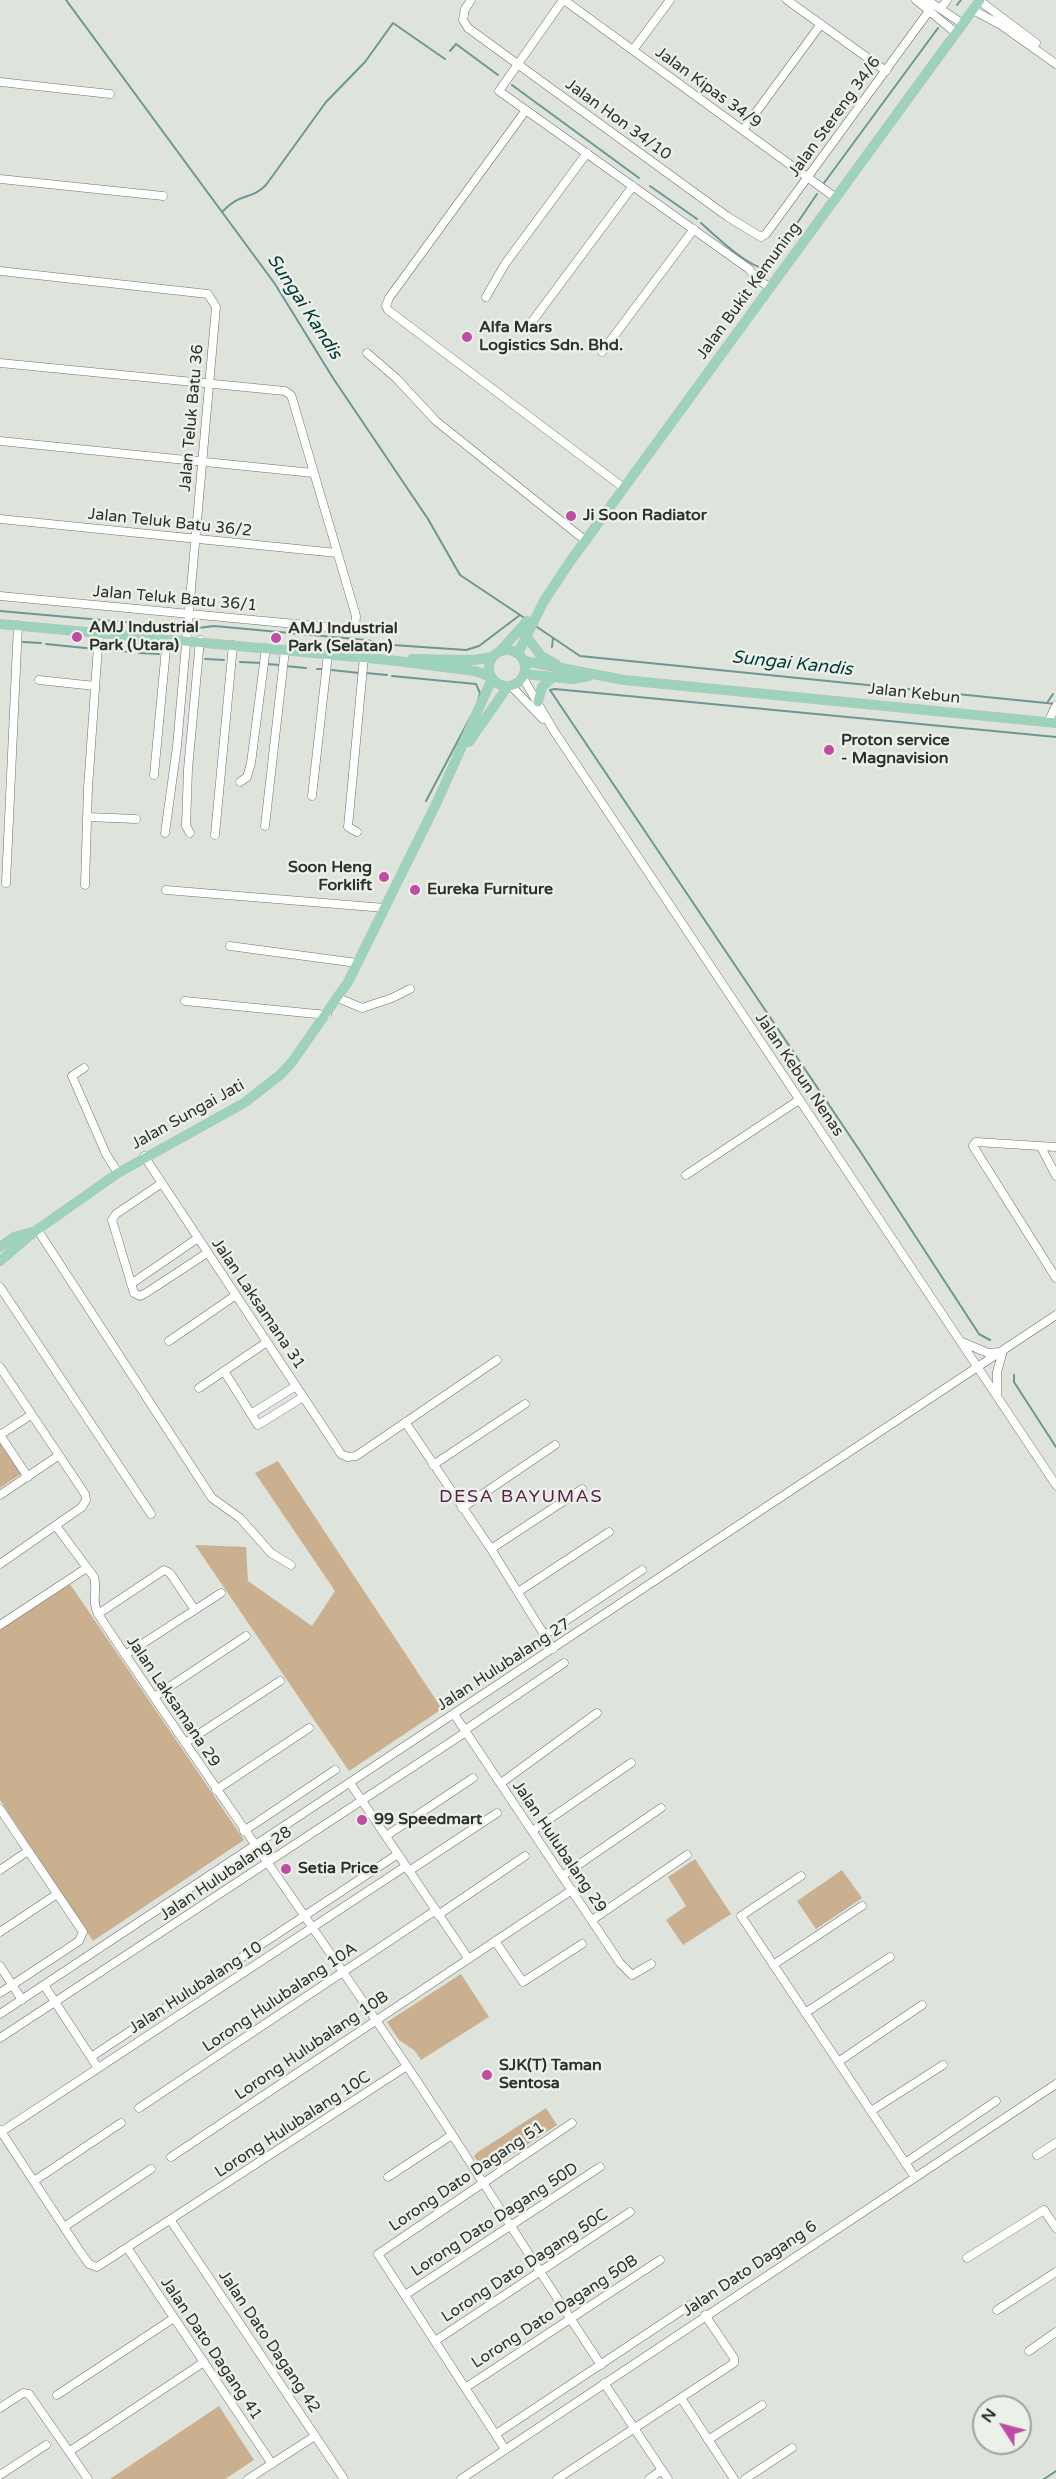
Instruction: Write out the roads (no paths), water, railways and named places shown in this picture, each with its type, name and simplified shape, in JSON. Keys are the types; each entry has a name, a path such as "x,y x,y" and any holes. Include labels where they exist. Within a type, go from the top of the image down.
{"main road":[{"name":"Jalan Bukit Kemuning","path":"521,657 525,634 544,601 980,1"},
{"name":"Jalan Bukit Kemuning","path":"496,654 544,601"},
{"path":"0,624 200,640 389,660 475,671 509,686"},
{"path":"525,634 532,647 541,656 575,671"},
{"path":"389,660 474,660 509,650 521,657 524,676 509,686 457,758"},
{"path":"492,678 489,670 496,654"},
{"name":"Jalan Kebun","path":"521,657 591,676 1052,722"},
{"name":"Jalan Kebun","path":"524,676 572,679 591,676"},
{"name":"Jalan Sungai Jati","path":"0,1261 36,1231 118,1173 144,1156 214,1121 264,1088 292,1062 327,1015 357,963 457,758 492,678"},
{"path":"538,702 542,687 552,678"},
{"name":"Jalan Sungai Jati","path":"0,1247 14,1237 36,1231"}],"street":[{"name":"Jalan Hon 34/10","path":"471,0 465,9 463,20 468,27 728,217 761,237"},
{"name":"Jalan Kipas 34/9","path":"564,0 836,198"},
{"path":"564,0 499,91 694,229 749,269 755,277 770,288"},
{"path":"633,50 670,0"},
{"path":"787,0 886,71"},
{"path":"916,0 956,33"},
{"path":"927,0 963,24"},
{"path":"941,9 947,0"},
{"path":"980,1 1056,58"},
{"path":"973,10 1001,25 1056,64"},
{"name":"Jalan Stereng 34/6","path":"761,237 766,234 808,178 929,11"},
{"path":"743,130 821,24"},
{"path":"0,82 110,94"},
{"path":"526,110 386,306 388,310 624,488"},
{"path":"486,297 505,264 587,153"},
{"path":"0,179 163,196"},
{"path":"528,327 633,186"},
{"path":"602,352 694,229"},
{"name":"Jalan Teluk Batu 36","path":"0,271 208,294 216,307 177,746 165,833"},
{"path":"367,353 396,378 436,421 586,541"},
{"path":"0,363 285,391 291,395 296,408 337,553"},
{"path":"0,441 313,473"},
{"name":"Jalan Teluk Batu 36/2","path":"0,519 337,553"},
{"name":"Jalan Teluk Batu 36/1","path":"0,596 355,629 356,616 337,553"},
{"path":"6,883 18,625"},
{"path":"85,885 87,816 99,632"},
{"path":"154,775 167,638"},
{"path":"190,833 186,826 188,769 200,640"},
{"path":"215,835 233,645"},
{"path":"240,782 247,777 251,763 266,648"},
{"path":"265,826 285,650"},
{"path":"312,796 328,654"},
{"path":"357,832 348,827 364,657"},
{"name":"Jalan Kebun Nenas","path":"524,676 554,731 1056,1485"},
{"path":"39,680 95,686"},
{"path":"509,686 554,731"},
{"path":"1052,722 1055,708"},
{"path":"87,816 136,819"},
{"path":"166,890 384,908"},
{"path":"230,946 357,963"},
{"path":"338,998 362,1008 410,989"},
{"path":"185,1001 327,1015"},
{"path":"84,1068 72,1076 106,1154 118,1173"},
{"path":"686,1175 799,1100"},
{"path":"1056,1147 976,1143 974,1150 1056,1278"},
{"path":"1041,1147 1056,1176"},
{"name":"Jalan Laksamana 31","path":"144,1156 341,1454 348,1457 356,1455 405,1422"},
{"path":"162,1183 116,1214 112,1220 134,1293 140,1296 146,1293 207,1253"},
{"path":"36,1231 212,1498 240,1518 271,1553 291,1565"},
{"path":"131,1284 198,1238"},
{"path":"0,1287 151,1514"},
{"path":"169,1341 236,1295"},
{"name":"Jalan Hulubalang 27","path":"0,2014 978,1369 1056,1315"},
{"path":"960,1341 988,1353 1000,1354 997,1372 998,1398"},
{"path":"199,1388 267,1342"},
{"path":"497,1360 405,1422 491,1549 554,1649"},
{"path":"0,1368 86,1500 82,1507 0,1563"},
{"path":"224,1371 258,1425 303,1397"},
{"path":"251,1413 296,1386"},
{"path":"433,1465 525,1404"},
{"path":"28,1477 0,1435 31,1415"},
{"path":"462,1508 555,1445"},
{"path":"0,1495 58,1456"},
{"path":"491,1549 582,1489"},
{"name":"Jalan Laksamana 29","path":"56,1526 95,1584 93,1599 98,1614 244,1831 305,1915 407,2066 601,2365"},
{"path":"518,1592 609,1532"},
{"path":"0,1625 85,1569"},
{"path":"98,1614 164,1570 170,1573 195,1610"},
{"path":"546,1634 642,1570"},
{"path":"126,1655 221,1593"},
{"path":"154,1697 246,1636"},
{"name":"Jalan Hulubalang 28","path":"0,2038 362,1801 564,1663"},
{"path":"185,1743 279,1681"},
{"path":"501,1783 597,1713"},
{"name":"Jalan Hulubalang 29","path":"454,1714 628,1973 637,1973 651,1964"},
{"path":"216,1790 309,1728"},
{"path":"532,1830 631,1763"},
{"path":"244,1831 336,1770"},
{"path":"386,1836 473,1778"},
{"path":"350,1783 468,1958"},
{"path":"562,1876 661,1808"},
{"path":"0,1809 82,1932 82,1937 0,1993"},
{"name":"Jalan Hulubalang 10","path":"1,2131 314,1928 497,1813"},
{"path":"0,1870 28,1851"},
{"name":"Jalan Hulubalang 10","path":"91,2057 398,1854"},
{"path":"592,1920 687,1855"},
{"name":"Lorong Hulubalang 10A","path":"139,2108 343,1971 525,1856"},
{"path":"801,1876 741,1916 914,2176"},
{"name":"Lorong Hulubalang 10B","path":"171,2157 572,1890"},
{"path":"0,1932 57,1894"},
{"path":"774,1965 862,1906"},
{"path":"495,1941 523,1982 582,1944"},
{"path":"806,2013 890,1957"},
{"path":"0,1966 22,2000"},
{"path":"45,1985 98,2068"},
{"path":"838,2062 922,2006"},
{"path":"871,2112 943,2065"},
{"name":"Lorong Hulubalang 10C","path":"64,2227 92,2266 97,2267 407,2066"},
{"name":"Jalan Dato Dagang 6","path":"461,2479 914,2176 1056,2085"},
{"path":"905,2163 996,2101"},
{"path":"34,2181 121,2123"},
{"name":"Lorong Dato Dagang 51","path":"405,2295 378,2254 572,2123"},
{"path":"1,2131 64,2227 151,2169"},
{"path":"388,2177 452,2134"},
{"path":"1037,2155 1056,2143"},
{"name":"Lorong Dato Dagang 50D","path":"405,2295 600,2167"},
{"path":"967,2258 1044,2210 1056,2228"},
{"name":"Lorong Dato Dagang 50C","path":"435,2341 630,2212"},
{"name":"Jalan Dato Dagang 42","path":"171,2221 341,2478"},
{"name":"Jalan Dato Dagang 41","path":"128,2249 272,2464"},
{"name":"Lorong Dato Dagang 50B","path":"465,2388 660,2260"},
{"path":"997,2310 1056,2272"},
{"path":"405,2295 505,2449"},
{"path":"496,2434 690,2305"},
{"path":"557,2479 734,2363 734,2358 705,2315"},
{"path":"57,2395 174,2318"},
{"path":"1029,2351 1056,2332"},
{"path":"70,2451 204,2362"},
{"path":"604,2383 668,2479"},
{"path":"0,2408 26,2393 54,2427 88,2479"},
{"path":"681,2398 734,2479"},
{"path":"708,2440 762,2405"},
{"path":"249,2479 315,2436"},
{"path":"0,2475 46,2445"},
{"path":"745,2479 792,2448"},
{"path":"649,2479 662,2470"}],"waterway":[{"name":"Sungai Kandis","path":"66,0 275,284 333,378 428,519 460,575 526,619"},
{"path":"957,5 961,0"},
{"path":"223,211 235,201 255,193 266,185 326,102 365,62 393,23 445,59"},
{"path":"824,183 938,28"},
{"path":"450,51 456,44 498,75"},
{"path":"512,85 639,178"},
{"path":"650,186 697,219"},
{"path":"701,223 741,257 766,269 817,194"},
{"path":"0,611 158,625"},
{"path":"198,628 214,626 366,640 393,645 466,650 479,646 520,615"},
{"name":"Sungai Kandis","path":"534,625 580,656 1056,704"},
{"path":"552,647 553,638"},
{"path":"23,642 41,643"},
{"path":"46,644 95,649"},
{"path":"100,649 130,652"},
{"path":"139,653 159,654"},
{"path":"205,659 224,660"},
{"path":"240,662 262,663"},
{"path":"266,664 281,665"},
{"path":"285,666 306,668"},
{"path":"317,669 322,669"},
{"path":"332,670 359,673"},
{"path":"366,673 387,675"},
{"path":"392,676 476,684 480,693 478,700"},
{"path":"990,1340 979,1334 860,1151 550,690 1056,737"},
{"path":"1047,703 1053,694"},
{"path":"426,801 471,716"},
{"path":"1014,1375 1014,1382 1056,1447"},
{"path":"1044,2479 1056,2471"}],"place":[{"name":"Alfa Mars Logistics Sdn. Bhd.","path":"467,337"},
{"name":"Ji Soon Radiator","path":"571,516"},
{"name":"AMJ Industrial Park (Utara)","path":"77,637"},
{"name":"AMJ Industrial Park (Selatan)","path":"276,638"},
{"name":"Proton service - Magnavision","path":"829,750"},
{"name":"Soon Heng Forklift","path":"384,877"},
{"name":"Eureka Furniture","path":"415,890"},
{"name":"99 Speedmart","path":"362,1820"},
{"name":"Setia Price","path":"286,1869"},
{"name":"SJK(T) Taman Sentosa","path":"487,2075"}],"district":[{"name":"DESA BAYUMAS","path":"521,1497"}]}
